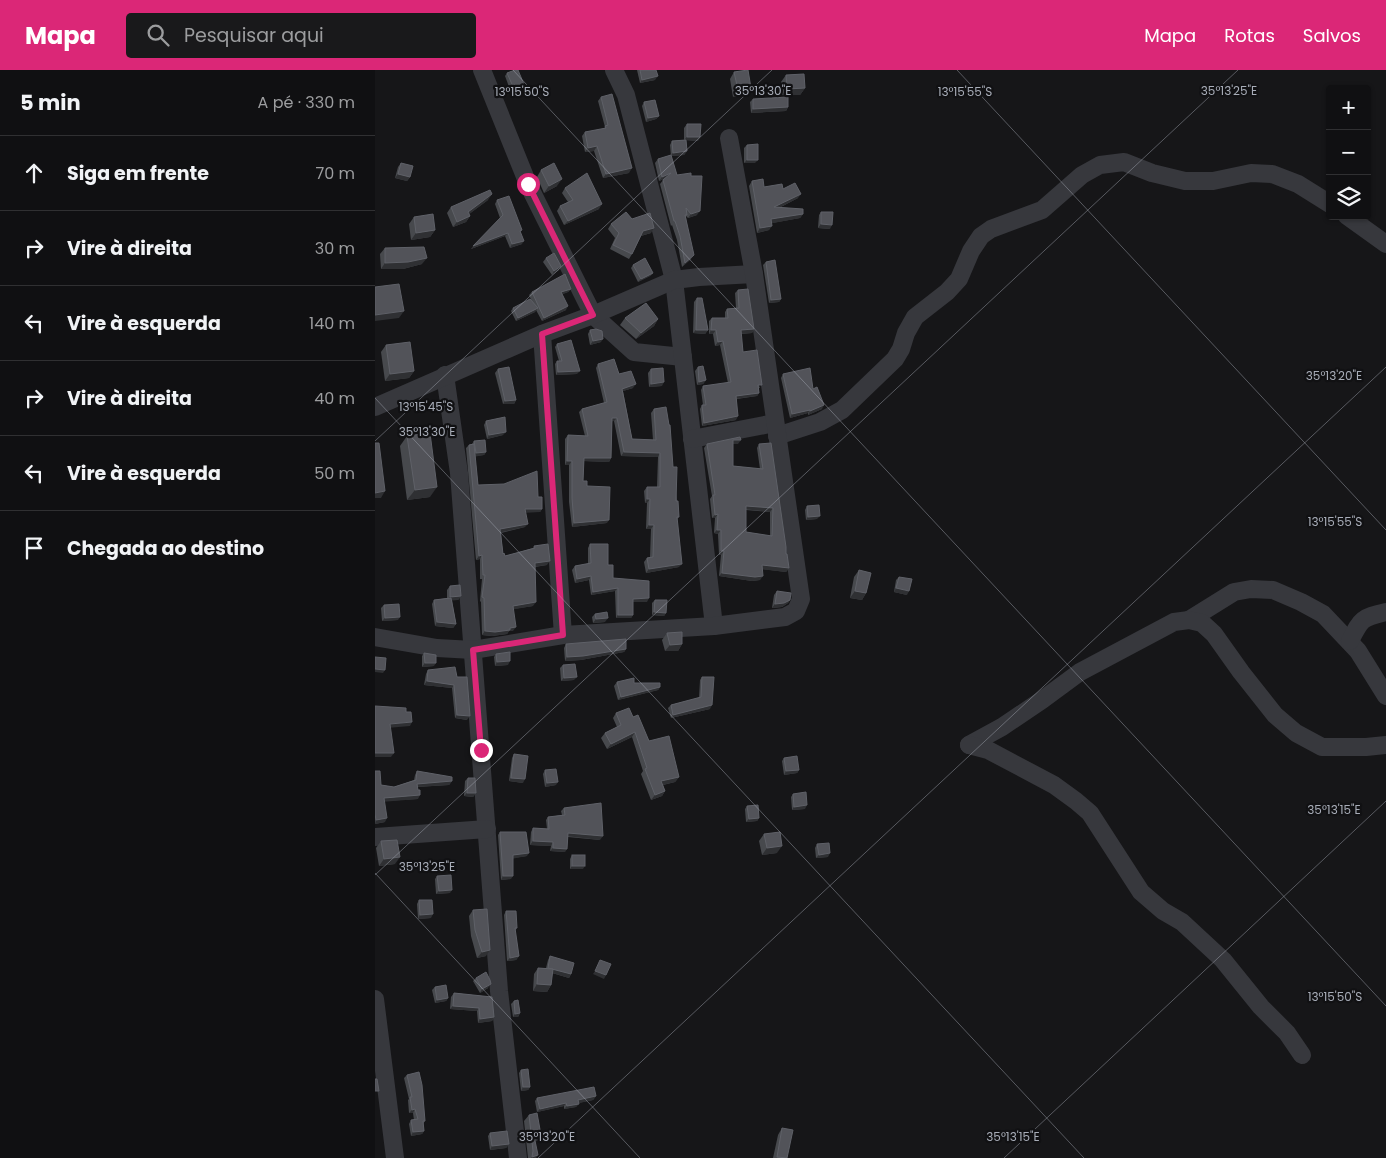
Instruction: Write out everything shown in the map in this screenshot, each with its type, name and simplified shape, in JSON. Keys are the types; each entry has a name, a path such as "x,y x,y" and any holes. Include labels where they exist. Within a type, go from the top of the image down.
{"street":[{"path":"482,70 528,184 593,315 634,352 683,357"},
{"path":"614,70 626,94 674,280 714,626"},
{"path":"375,637 437,648 473,650 563,635 714,626 785,617 796,611 801,599 754,274 729,138"},
{"path":"692,438 820,422 843,410 895,359 915,317 947,292 959,279 971,252 981,236 991,229 1042,210 1082,175 1100,165 1124,162 1152,173 1185,181 1213,181 1251,173 1272,174 1298,184 1326,202"},
{"path":"1352,220 1386,244"},
{"path":"1366,230 1386,232"},
{"path":"375,407 445,375 674,280 754,274"},
{"path":"542,334 563,635"},
{"path":"445,375 459,473 499,991 518,1158"},
{"path":"1189,620 1234,592 1251,589 1273,590 1323,614 1358,651 1386,696"},
{"path":"1349,641 1360,621 1386,612"},
{"path":"1302,1055 1287,1034 1261,1007 1223,960 1182,922 1163,911 1141,892 1090,813 1054,785 988,750 969,745 1002,727 1081,672 1174,622 1189,620 1203,623 1214,634 1275,715 1296,734 1321,747 1386,745"},
{"path":"375,837 487,829"},
{"path":"375,999 395,1158"}],"building":[{"path":"518,70 525,87 515,91 507,73"},
{"path":"640,70 656,70 658,76 642,80"},
{"path":"748,70 751,88 738,90 734,72"},
{"path":"804,74 805,88 787,89 786,75"},
{"path":"612,94 632,168 606,174 597,146 588,148 585,132 606,128 605,126 608,125 601,97"},
{"path":"788,97 788,107 753,109 753,99"},
{"path":"655,100 659,116 648,118 644,102"},
{"path":"687,124 701,124 700,137 687,137"},
{"path":"686,140 687,151 673,153 672,141"},
{"path":"758,144 758,160 747,160 747,145"},
{"path":"671,155 677,175 691,173 691,176 702,176 700,211 691,214 686,208 687,215 685,215 694,255 685,263 680,236 663,180 671,173 662,177 658,159"},
{"path":"401,163 413,166 410,177 398,174"},
{"path":"554,163 562,179 549,186 541,170"},
{"path":"587,173 602,204 568,221 560,206 573,200 565,188"},
{"path":"763,179 764,187 782,184 783,189 795,183 801,194 774,207 803,209 803,214 771,219 772,226 760,228 752,181"},
{"path":"490,190 492,194 468,212 470,216 457,222 451,207"},
{"path":"509,196 522,230 520,231 524,241 512,244 508,233 473,246 503,215 497,200"},
{"path":"626,212 632,219 650,213 654,228 643,231 632,254 613,245 619,233 611,224"},
{"path":"821,212 833,212 832,225 821,224"},
{"path":"433,214 435,230 416,233 414,217"},
{"path":"424,247 427,258 408,262 385,263 385,248"},
{"path":"554,253 561,266 554,271 546,258"},
{"path":"645,258 653,273 641,279 633,265"},
{"path":"775,260 781,299 771,300 766,262"},
{"path":"565,274 571,289 561,292 568,306 544,318 532,292"},
{"path":"399,284 404,311 375,315 375,287"},
{"path":"748,289 754,329 741,330 743,352 757,350 762,385 758,385 759,393 736,396 738,416 704,423 702,405 706,405 703,386 731,382 723,341 718,342 716,330 711,330 712,318 728,318 727,309 739,308 738,290"},
{"path":"697,298 702,298 708,330 696,330"},
{"path":"530,299 538,308 518,318 513,308"},
{"path":"646,303 658,319 641,333 625,318"},
{"path":"590,330 602,331 603,339 593,341"},
{"path":"571,340 580,371 558,372 557,361 562,361 557,344"},
{"path":"410,342 414,371 390,374 386,345"},
{"path":"614,359 619,374 631,371 636,384 622,389 632,439 656,440 654,409 666,407 670,425 673,467 677,467 676,501 678,501 679,517 677,517 682,564 649,569 647,558 653,557 654,525 649,525 650,499 647,499 647,487 660,487 660,453 624,452 617,418 612,418 611,458 584,458 583,481 587,481 587,486 610,487 609,520 574,523 572,461 567,461 568,435 588,436 582,409 607,402 598,364"},
{"path":"703,366 706,380 699,382 698,367"},
{"path":"509,367 516,400 505,401 498,369"},
{"path":"663,368 664,382 651,384 651,369"},
{"path":"810,368 813,389 817,387 824,405 810,411 792,414 783,374"},
{"path":"505,417 506,432 489,435 486,421"},
{"path":"430,433 437,487 415,490 407,436"},
{"path":"740,437 741,440 733,440 733,466 763,469 759,444 771,443 789,568 762,565 763,576 755,577 722,573 724,551 721,551 721,530 717,530 718,514 715,515 713,495 715,495 707,444","holes":["746,506 773,508 772,536 746,532"]},
{"path":"485,440 486,452 476,453 474,441"},
{"path":"375,443 379,443 385,491 375,493"},
{"path":"474,444 478,485 504,484 537,471 538,497 542,497 542,509 525,509 528,524 500,529 503,554 505,556 535,548 534,546 548,544 550,561 535,563 536,602 513,606 516,627 510,628 510,630 485,631 484,598 482,597 485,575 483,575 482,555 479,556 469,445"},
{"path":"819,505 820,516 808,517 807,506"},
{"path":"590,544 608,544 608,565 613,565 613,578 649,581 649,598 633,599 633,615 618,615 618,588 593,592 591,576 577,579 575,566 591,563"},
{"path":"859,570 871,573 866,593 855,591"},
{"path":"899,577 912,579 909,591 896,588"},
{"path":"460,585 461,596 450,597 450,586"},
{"path":"777,591 791,593 790,600 775,604"},
{"path":"451,598 456,624 437,622 434,600"},
{"path":"655,600 667,600 666,613 654,612"},
{"path":"399,604 400,617 385,618 384,605"},
{"path":"607,612 608,618 596,619 595,614"},
{"path":"682,632 682,644 670,645 667,633"},
{"path":"626,639 626,649 567,657 566,644"},
{"path":"510,652 510,661 497,662 496,654"},
{"path":"424,653 436,655 436,663 425,663"},
{"path":"375,657 386,658 385,670 375,669"},
{"path":"575,664 577,677 564,678 563,665"},
{"path":"455,667 457,677 467,677 470,716 457,715 454,685 427,681 428,670"},
{"path":"702,677 714,677 712,705 673,715 671,705 701,697"},
{"path":"634,678 634,683 660,683 660,687 621,697 617,682"},
{"path":"375,706 406,708 406,712 411,712 412,722 390,724 394,753 375,753"},
{"path":"629,708 633,717 638,715 649,741 669,736 679,777 661,781 665,791 655,795 645,769 647,768 635,732 611,744 605,733 621,725 616,713"},
{"path":"514,754 528,756 525,779 511,778"},
{"path":"797,756 799,770 786,771 784,758"},
{"path":"556,769 558,782 547,783 545,770"},
{"path":"375,771 380,771 381,785 394,787 416,780 417,771 452,777 452,781 417,784 420,795 384,798 387,818 376,820"},
{"path":"468,778 475,778 476,793 467,793"},
{"path":"806,792 807,805 794,807 793,794"},
{"path":"601,803 603,836 568,833 567,849 553,848 553,842 533,841 533,828 549,829 548,817 565,815 564,808"},
{"path":"758,805 759,818 749,819 747,806"},
{"path":"500,832 526,832 529,853 513,855 513,876 503,876"},
{"path":"780,832 782,846 767,848 764,834"},
{"path":"397,840 400,857 384,859 381,841"},
{"path":"829,843 830,853 819,855 817,844"},
{"path":"572,855 585,855 585,866 572,866"},
{"path":"451,875 452,890 439,891 437,876"},
{"path":"419,900 432,900 433,914 420,915"},
{"path":"487,909 490,950 482,952 475,930 473,910"},
{"path":"506,911 516,911 517,928 515,928 519,956 510,958"},
{"path":"550,956 574,963 571,974 548,968"},
{"path":"600,960 611,964 606,975 595,971"},
{"path":"538,968 553,969 551,985 537,984"},
{"path":"486,972 491,984 482,989 476,978"},
{"path":"446,985 448,998 437,1000 435,987"},
{"path":"454,993 492,997 494,1017 480,1019 479,1008 453,1006"},
{"path":"518,1000 520,1013 515,1014 514,1001"},
{"path":"528,1069 530,1087 523,1087 521,1070"},
{"path":"419,1072 422,1085 424,1131 413,1132 411,1120 418,1119 415,1109 412,1110 410,1097 412,1097 407,1075"},
{"path":"375,1079 377,1079 379,1091 375,1091"},
{"path":"594,1087 596,1096 578,1100 579,1104 567,1106 566,1103 540,1109 537,1098"},
{"path":"537,1113 541,1135 534,1136 538,1155 532,1157 529,1115"},
{"path":"782,1128 793,1130 787,1158 777,1157"},
{"path":"507,1131 509,1144 492,1146 490,1133"}],"route":[{"path":"481,750 473,650 563,635 542,334 593,315 528,184"}]}
